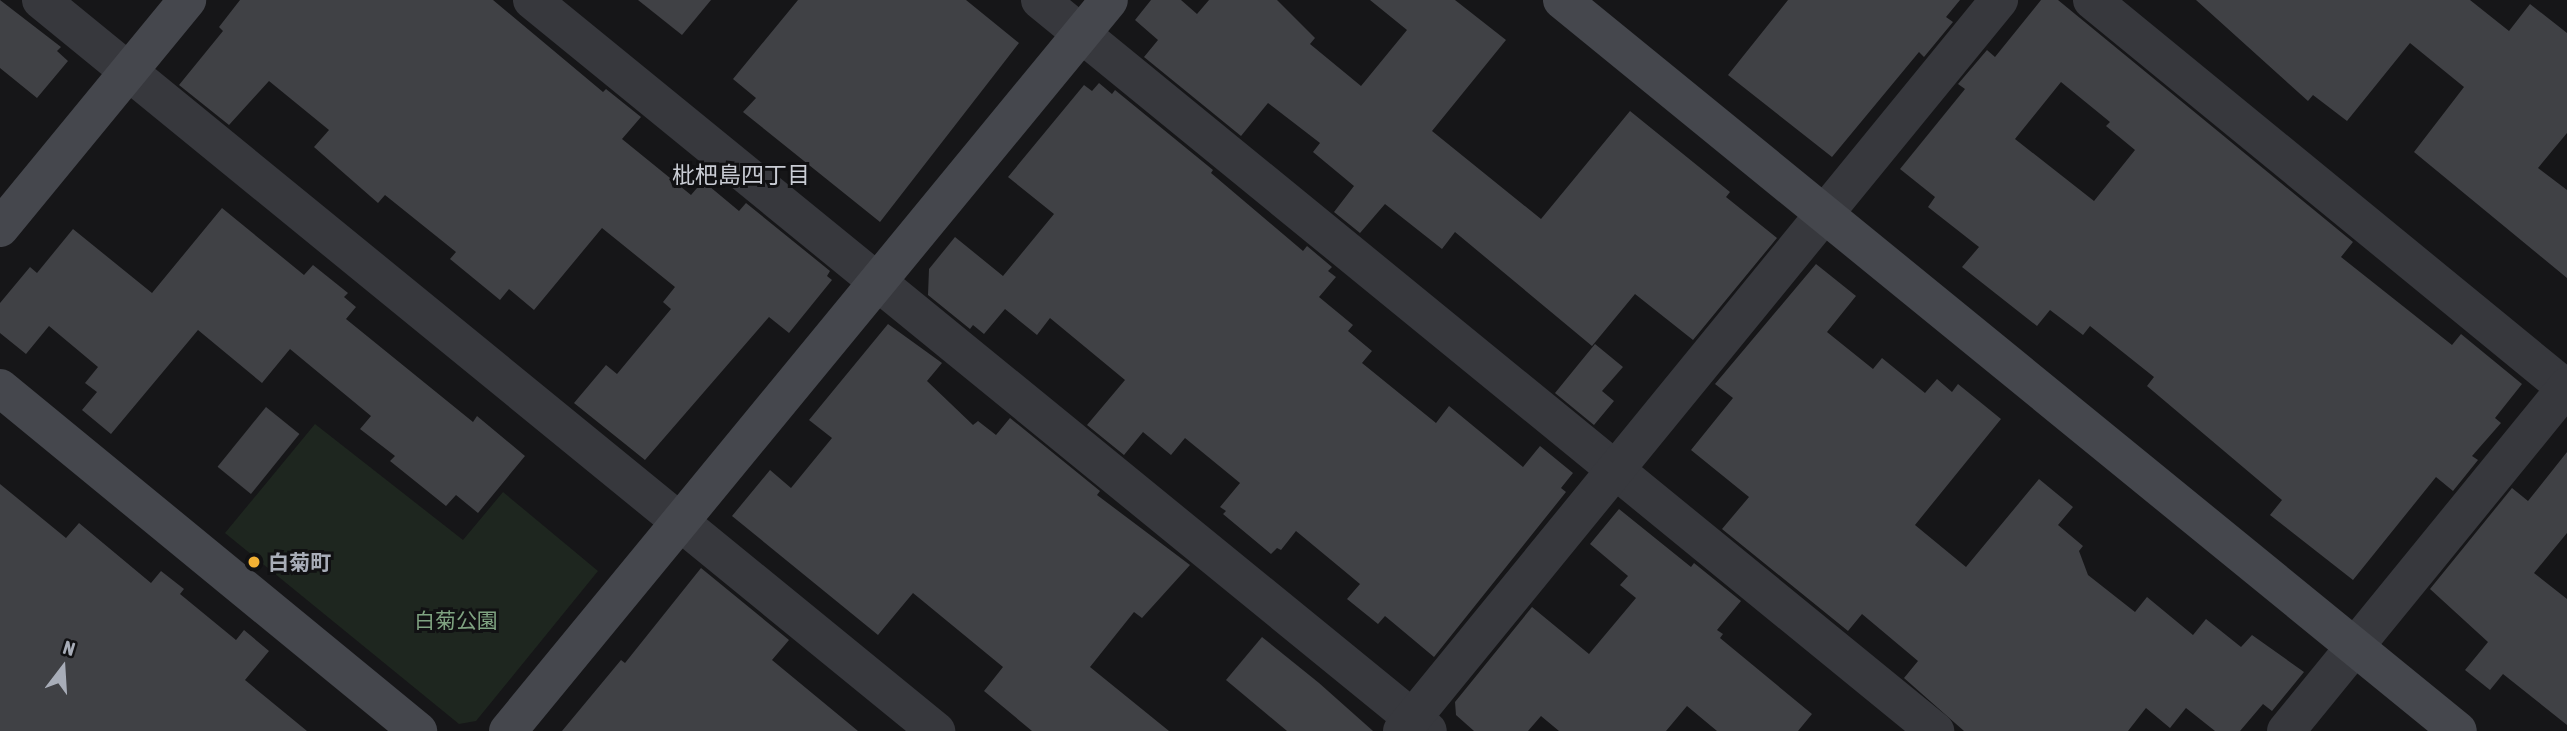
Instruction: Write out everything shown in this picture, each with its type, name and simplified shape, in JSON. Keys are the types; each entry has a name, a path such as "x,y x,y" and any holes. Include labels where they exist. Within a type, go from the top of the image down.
{"street":[{"path":"41,0 936,731"},
{"path":"0,228 187,0"},
{"path":"532,0 878,282 1414,727 1615,470 1999,0"},
{"path":"1040,0 1935,731"},
{"path":"508,731 1109,0"},
{"path":"1562,0 2458,731"},
{"path":"2092,0 2566,388 2286,731"},
{"path":"0,388 418,731"}],"green space":[{"name":"白菊公園","path":"315,424 463,540 503,492 598,571 476,721 459,724 225,533"}],"building":[{"path":"0,0 61,47 57,51 68,61 37,98 0,68"},
{"path":"240,0 493,0 603,92 606,89 641,117 622,139 691,195 703,181 739,211 746,203 830,271 827,276 832,280 789,333 769,317 645,460 574,403 606,365 617,374 671,309 663,302 675,287 602,228 534,310 509,289 500,300 450,259 456,252 385,195 378,203 314,147 329,130 269,81 229,125 179,85 223,31 219,27"},
{"path":"638,0 711,0 682,35"},
{"path":"798,0 966,0 1019,43 880,222 743,112 756,98 733,79"},
{"path":"1151,0 1181,0 1197,14 1209,0 1277,0 1315,38 1310,44 1361,86 1407,30 1370,0 1455,0 1506,40 1432,131 1541,219 1630,111 1730,192 1726,197 1777,238 1693,340 1635,294 1592,346 1455,232 1442,249 1385,204 1360,233 1334,212 1354,186 1313,152 1320,143 1268,103 1241,136 1144,57 1158,40 1135,20"},
{"path":"1788,0 1960,0 1946,17 1953,22 1924,57 1919,52 1832,157 1728,75"},
{"path":"2041,0 2058,0 2353,242 2341,257 2452,345 2461,334 2522,384 2495,418 2501,423 2472,456 2478,460 2453,491 2436,477 2353,580 2270,515 2282,500 2147,386 2154,377 2090,326 2083,335 2050,310 2037,326 1962,267 1979,247 1928,207 1935,197 1900,169 1965,89 1958,84 1987,50 1995,57","holes":["2061,82 2110,122 2106,126 2135,150 2094,201 2015,139"]},
{"path":"2196,0 2470,0 2509,31 2530,4 2567,33 2567,133 2538,168 2567,190 2567,278 2414,152 2464,87 2410,43 2347,121 2313,95 2308,101"},
{"path":"1099,83 1112,94 1115,90 1213,170 1211,173 1303,251 1307,246 1332,267 1328,271 1336,277 1319,297 1353,325 1348,331 1372,351 1362,363 1436,423 1449,406 1523,467 1540,446 1573,473 1561,488 1566,492 1434,657 1385,616 1378,624 1347,599 1360,584 1296,531 1281,550 1277,548 1271,554 1223,514 1226,511 1220,507 1240,483 1185,438 1171,455 1143,432 1124,455 1087,425 1125,380 1050,318 1037,335 1005,309 984,334 973,325 970,329 928,295 929,269 955,237 1003,276 1054,214 1008,177 1084,85 1092,91"},
{"path":"222,208 304,275 313,265 348,293 344,297 356,307 346,319 473,422 477,416 525,456 478,513 456,495 446,506 390,461 395,456 360,429 371,416 290,349 262,383 198,330 111,434 82,410 97,392 85,383 98,367 49,326 26,354 0,333 0,303 30,267 37,273 73,229 152,293"},
{"path":"1816,264 1856,296 1827,332 1873,369 1882,358 1925,393 1937,379 1952,392 1958,384 2001,419 1915,525 1966,567 2039,479 2073,507 2058,525 2083,546 2079,551 2088,575 2135,612 2147,597 2193,635 2206,619 2241,647 2252,635 2304,672 2272,711 2263,704 2240,731 2215,731 2186,708 2170,728 2146,708 2128,731 1964,731 1904,678 1918,661 1862,614 1848,631 1722,529 1749,497 1691,450 1733,398 1715,384"},
{"path":"888,324 942,363 927,381 973,425 978,421 996,435 1010,418 1100,491 1097,495 1190,565 1142,618 1134,612 1090,667 1169,731 1032,731 984,691 1003,667 913,593 878,635 732,516 770,470 791,488 832,438 809,420"},
{"path":"1595,344 1623,367 1602,391 1614,401 1594,425 1555,393"},
{"path":"266,407 299,434 251,494 218,467"},
{"path":"2567,452 2567,533 2534,573 2567,599 2567,725 2503,674 2490,690 2465,670 2488,642 2430,589 2512,488 2528,501"},
{"path":"0,484 66,538 79,523 151,583 161,571 184,589 180,594 236,640 244,630 269,651 245,680 307,731 0,731"},
{"path":"1619,509 1691,567 1694,563 1741,601 1717,630 1723,634 1720,638 1812,714 1798,731 1717,731 1687,706 1666,731 1559,731 1541,716 1528,731 1474,731 1456,715 1455,702 1532,607 1589,654 1636,598 1620,585 1628,576 1590,544"},
{"path":"701,568 789,640 772,660 858,731 562,731 621,660 625,663"},
{"path":"1262,637 1373,731 1287,731 1226,680"}],"place":[{"name":"白菊町","path":"254,562"}],"district":[{"name":"枇杷島四丁目","path":"741,175"}]}
